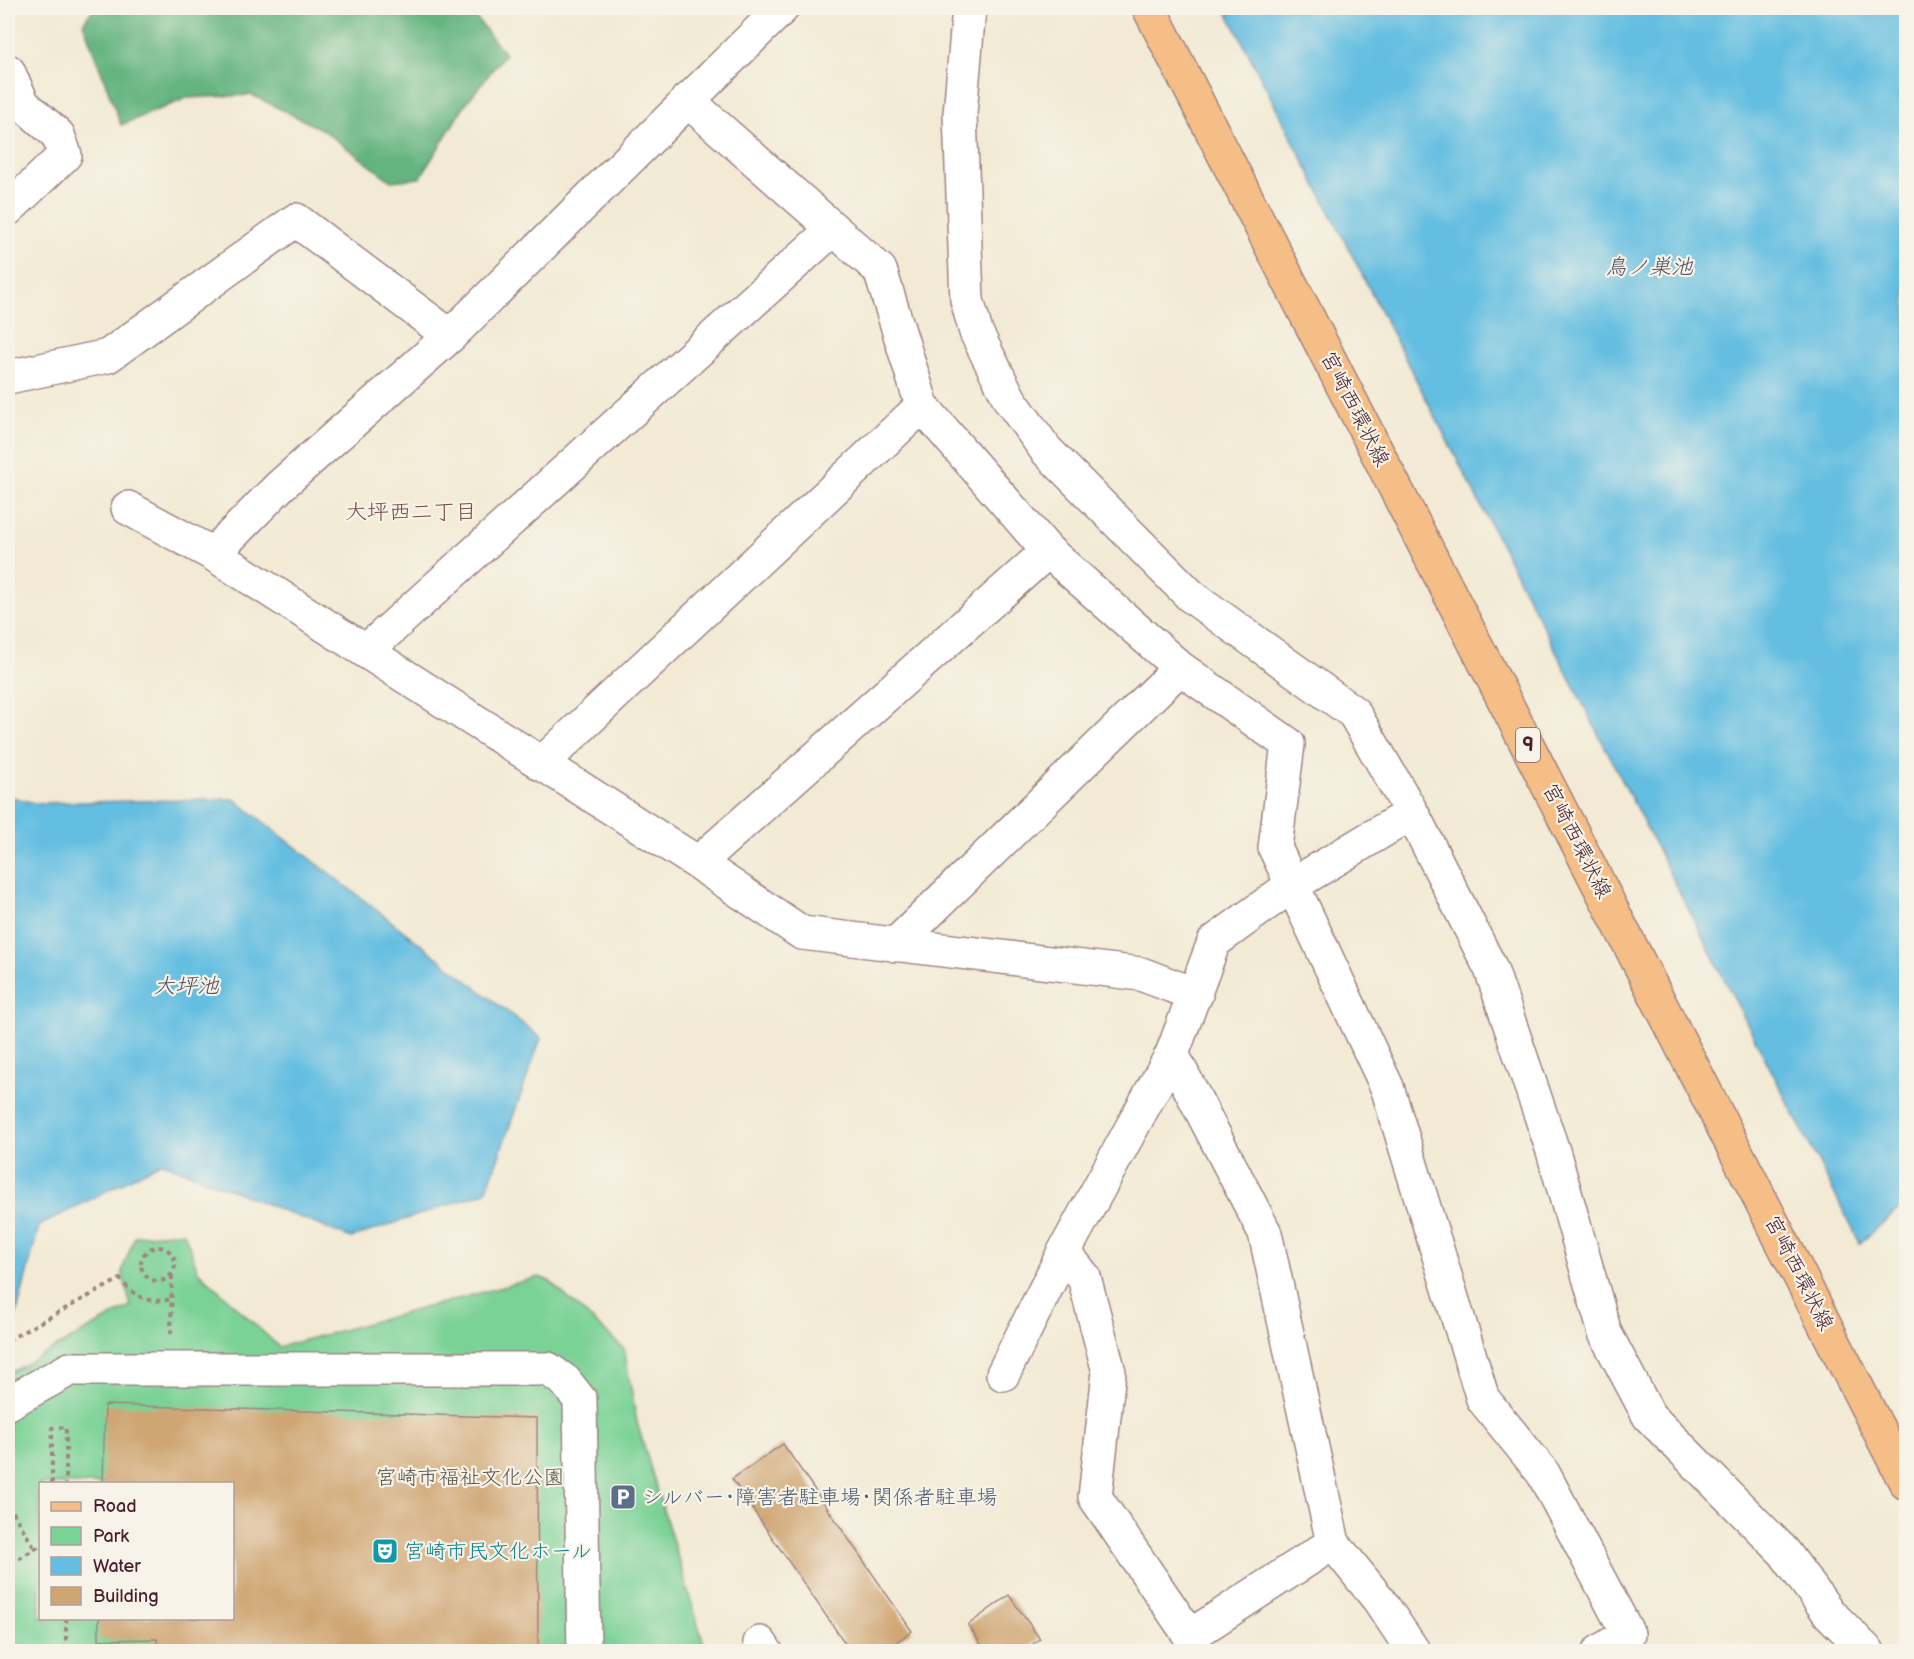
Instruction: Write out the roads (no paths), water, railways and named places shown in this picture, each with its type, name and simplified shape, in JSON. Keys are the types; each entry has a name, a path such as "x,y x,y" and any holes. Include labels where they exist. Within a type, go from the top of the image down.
{"main road":[{"name":"宮崎西環状線","path":"1149,8 1906,1483"}],"street":[{"path":"213,554 280,486 450,336 782,8"},
{"path":"969,8 960,114 967,300 976,332 1010,400 1046,450 1191,596 1354,713 1412,813 1491,969 1553,1151 1605,1333 1649,1416 1784,1552 1829,1613 1868,1652"},
{"path":"8,71 24,104 58,135 65,155 8,209"},
{"path":"687,100 880,270 922,406 1048,550 1180,668 1288,744 1275,848 1387,1087 1483,1399 1543,1473 1628,1634 1599,1652"},
{"path":"8,377 108,356 296,220 450,336"},
{"path":"366,651 833,229"},
{"path":"541,764 922,406"},
{"path":"128,508 213,554 698,863 802,933 1141,974 1196,995"},
{"path":"698,863 1048,550"},
{"path":"895,945 1180,668"},
{"path":"1003,1374 1064,1252 1172,1054 1214,942 1291,886 1412,813"},
{"path":"1172,1054 1265,1233 1333,1543 1379,1599 1414,1652"},
{"path":"1064,1252 1084,1277 1109,1372 1095,1497 1190,1636 1333,1543"},
{"path":"8,1403 70,1369 548,1369 565,1381 580,1400 584,1652"}],"water":[{"name":"鳥ノ巣池","path":"1225,8 1906,8 1906,1203 1860,1243"},
{"name":"大坪池","path":"8,796 34,803 234,799 541,1038 486,1192 351,1238 162,1162 39,1226 16,1316 8,1321"}],"place":[{"name":"シルバー･障害者駐車場･関係者駐車場","path":"623,1497"},
{"name":"宮崎市民文化ホール","path":"385,1551"}],"district":[{"name":"大坪西二丁目","path":"411,512"}],"park label":[{"name":"宮崎市福祉文化公園","path":"470,1477"}]}
